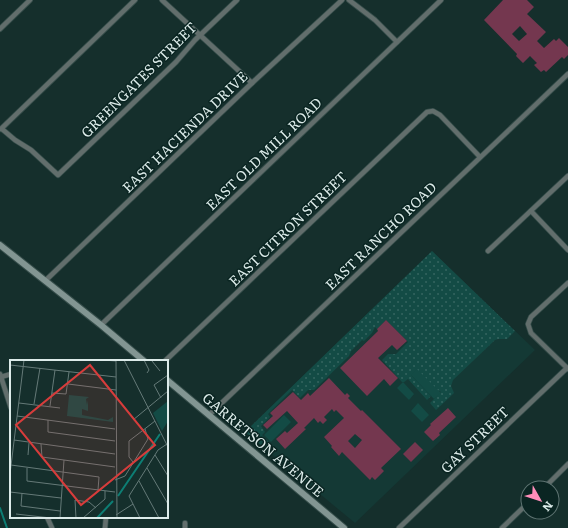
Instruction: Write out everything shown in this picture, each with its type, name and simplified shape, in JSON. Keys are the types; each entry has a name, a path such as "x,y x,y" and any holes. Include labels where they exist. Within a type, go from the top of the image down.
{"street":[{"path":"0,29 30,0"},
{"path":"1,130 135,0"},
{"path":"162,0 252,83"},
{"name":"GREENGATES STREET","path":"1,130 31,150 58,175 176,62 200,35 237,0"},
{"name":"EAST HACIENDA DRIVE","path":"45,281 252,83 342,0"},
{"path":"349,0 375,20 397,42"},
{"name":"EAST OLD MILL ROAD","path":"101,325 442,0"},
{"name":"EAST RANCHO ROAD","path":"209,415 568,74"},
{"name":"EAST CITRON STREET","path":"166,360 427,112 433,111 440,115 480,157"},
{"path":"488,251 568,176"},
{"path":"531,211 568,250"},
{"path":"0,245 143,360"},
{"path":"567,368 531,333 528,324 531,317 568,283"},
{"name":"GAY STREET","path":"399,528 567,368"},
{"path":"10,374 0,376 10,405"},
{"name":"GARRETSON AVENUE","path":"168,381 344,528"},
{"path":"552,480 568,464"},
{"path":"502,528 520,511"},
{"path":"47,518 52,528"},
{"path":"105,528 106,518"}],"shaded area":[{"path":"432,251 535,350 355,523 245,432"}],"green space":[{"path":"432,251 515,331 507,339 495,340 453,380 451,386 454,393 436,410 430,403 441,392 411,375 431,396 427,400 408,379 402,382 382,360 388,354 396,354 408,342 386,320 377,329 375,327 372,333 364,341 362,340 351,351 349,356 314,390 308,390 300,398 292,390 268,414 270,417 261,426 265,432 262,435 270,443 265,448 245,432"},
{"path":"417,369 441,393 434,399 411,375"},
{"path":"403,382 414,394 409,400 397,388"},
{"path":"418,403 429,415 422,422 411,411"},
{"path":"284,415 291,422 271,442 264,435"}],"building":[{"path":"503,0 527,0 534,7 527,14 546,32 537,41 544,48 554,39 556,41 559,38 568,47 568,55 564,59 562,57 546,72 544,70 541,72 534,65 537,63 530,56 523,63 516,56 517,54 484,20","holes":["520,26 527,34 519,41 512,34"]},
{"path":"386,320 407,341 397,350 392,345 378,358 398,378 390,386 384,379 367,396 340,368 378,331 377,329"},
{"path":"329,378 345,395 347,393 350,396 348,398 401,449 381,468 384,471 375,480 372,477 370,480 342,452 339,456 324,437 344,418 336,410 334,412 332,409 324,417 327,420 323,424 320,421 318,423 314,418 304,428 306,429 285,449 276,439 285,431 287,433 298,423 287,411 267,429 263,425 273,416 270,413 293,392 301,400 308,393 310,396","holes":["355,434 362,440 355,448 348,441"]},
{"path":"448,408 456,417 439,433 440,435 433,441 424,432 431,425 430,424"},
{"path":"415,442 423,450 411,462 403,454"}],"waterway":[{"path":"0,508 7,528"}]}
